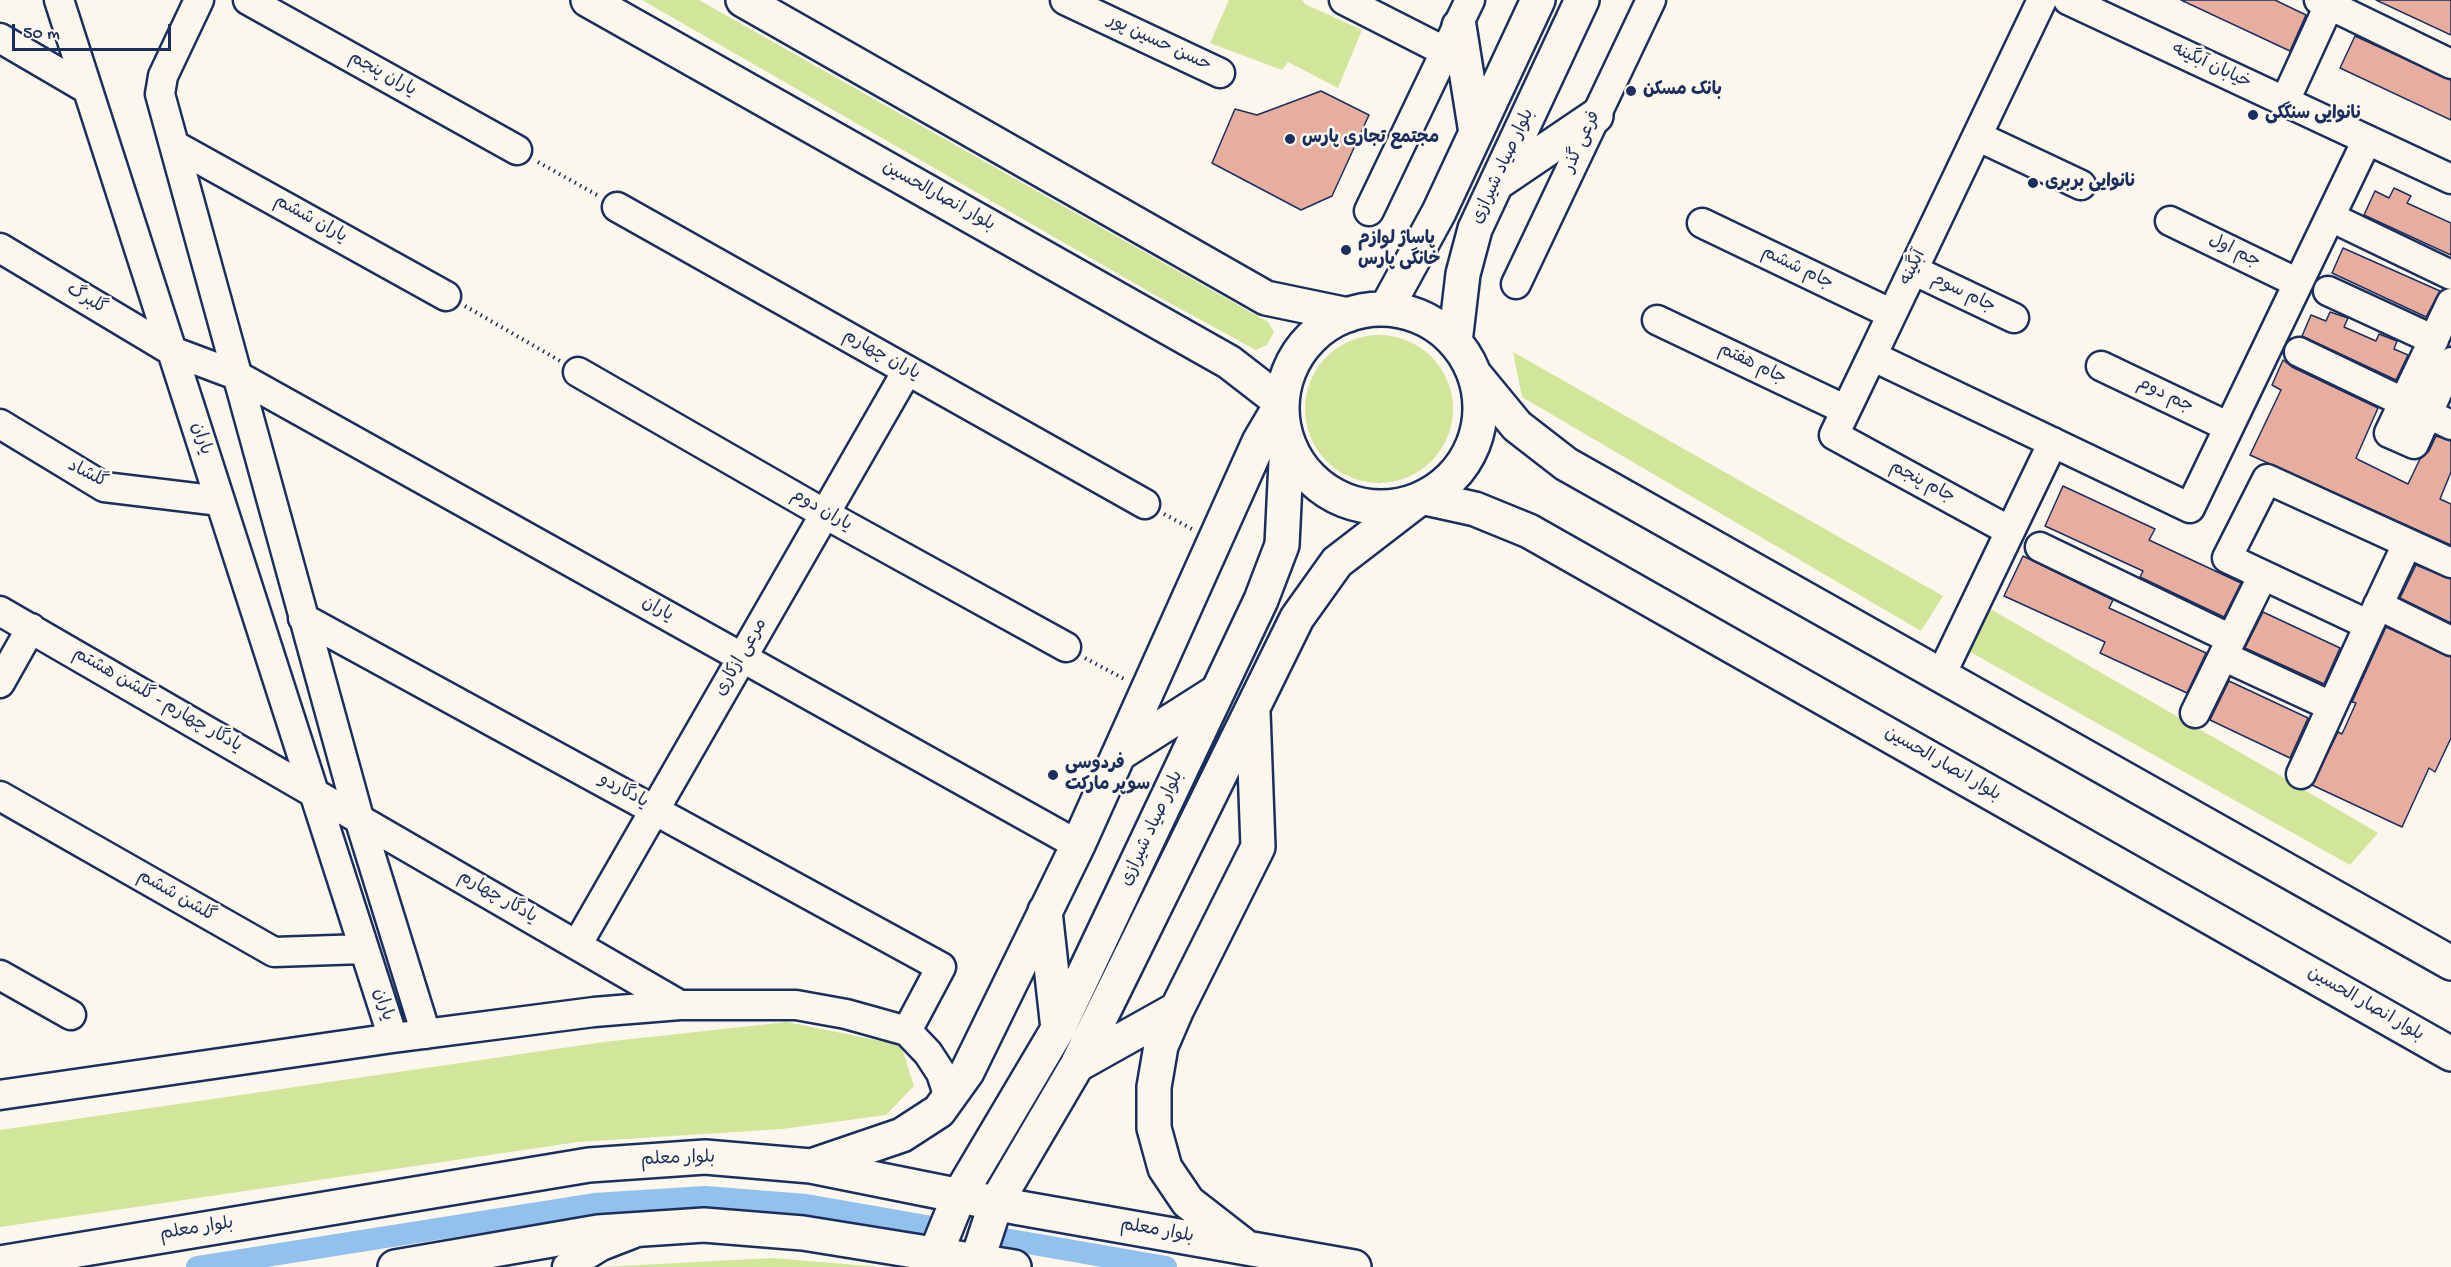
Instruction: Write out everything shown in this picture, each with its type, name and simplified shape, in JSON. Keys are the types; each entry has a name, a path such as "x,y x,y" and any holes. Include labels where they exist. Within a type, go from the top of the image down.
{"main road":[{"name":"بلوار انصارالحسین","path":"588,0 1229,362 1282,403"},
{"path":"742,0 1266,298 1348,315"},
{"path":"1386,309 1439,212 1538,0"},
{"name":"بلوار صیاد شیرازی","path":"1455,342 1463,274 1475,229 1582,0"},
{"path":"1458,26 1476,133"},
{"path":"1495,184 1596,117"},
{"path":"1386,309 1412,314 1436,325 1455,342 1467,357 1475,375 1480,396 1481,416 1477,436 1469,456 1450,480 1420,500 1384,507 1353,504 1325,490 1303,469 1287,441 1282,403 1291,366 1301,349 1314,334 1348,315 1366,310 1386,309"},
{"path":"1475,375 1517,426 1566,464 2451,963"},
{"path":"811,1166 902,1136 939,1111 967,1072 1078,845 1259,442 1282,403"},
{"name":"بلوار صیاد شیرازی","path":"936,1253 959,1196 1058,1029 1261,600 1282,545 1287,441"},
{"name":"بلوار صیاد شیرازی","path":"977,1261 996,1203 1077,1065 1297,618 1337,562 1420,500"},
{"name":"بلوار انصار الحسین","path":"1420,500 1476,509 1529,531 2451,1054"},
{"path":"1119,753 1218,691"},
{"path":"1246,1247 1188,1202 1165,1168 1154,1128 1154,1087 1161,1046 1177,1009 1258,847 1252,708"},
{"path":"1045,911 1058,1029"},
{"path":"1077,1065 1177,1009"},
{"name":"بلوار معلم","path":"0,1263 589,1165 705,1157 811,1166 996,1203 1354,1267"},
{"path":"395,1267 598,1233 704,1225 803,1233 1014,1267"}],"street":[{"path":"59,0 171,351"},
{"name":"یاران","path":"200,0 163,76 160,94 358,818 426,1034"},
{"name":"یاران پنجم","path":"248,0 517,150"},
{"name":"حسن حسین پور","path":"1065,0 1220,73"},
{"path":"1344,0 1458,26 1369,211"},
{"name":"فرعی گذر","path":"1516,284 1651,0"},
{"name":"آبگینه","path":"1834,435 2042,0"},
{"name":"خیابان آبگینه","path":"2068,0 2451,179"},
{"path":"2285,101 2324,2 2451,64"},
{"path":"0,38 87,89"},
{"path":"1977,136 2081,185"},
{"path":"1872,356 2190,508 2367,140"},
{"name":"یاران ششم","path":"174,145 446,296"},
{"name":"یاران چهارم","path":"617,207 1145,504"},
{"name":"جم اول","path":"2170,221 2298,283"},
{"name":"جام ششم","path":"1702,224 1892,314"},
{"path":"2345,224 2451,275"},
{"name":"گلبرگ","path":"0,248 171,351"},
{"name":"جام سوم","path":"1913,270 2014,318"},
{"path":"2328,291 2434,340"},
{"path":"2427,414 2434,340 2451,303"},
{"name":"جام هفتم","path":"1658,320 1846,410"},
{"name":"یاران","path":"171,351 236,375 1078,845"},
{"name":"یاران","path":"171,351 393,1038"},
{"path":"2299,352 2427,414"},
{"path":"2427,414 2451,362"},
{"name":"جم دوم","path":"2101,366 2229,427"},
{"name":"مرعی ازکاری","path":"578,945 907,371"},
{"name":"یاران دوم","path":"578,372 825,514 1066,647"},
{"name":"گلشاد","path":"0,424 104,487 220,501"},
{"name":"جام پنجم","path":"1834,435 2010,531"},
{"path":"1941,675 2053,442"},
{"path":"2451,563 2267,479 2227,558 2263,575 2373,615 2451,640"},
{"path":"2301,774 2407,544"},
{"path":"2040,547 2331,706"},
{"path":"2195,713 2263,575"},
{"name":"یادگار چهارم - گلشن هشتم","path":"0,611 313,792"},
{"name":"یادگار‌دو","path":"303,618 941,967 907,1031"},
{"path":"0,683 31,628"},
{"name":"یادگار چهارم","path":"313,792 680,1005"},
{"name":"گلشن ششم","path":"0,796 274,952 364,949"},
{"path":"0,975 71,1015"},
{"path":"0,1095 393,1038 594,1012 680,1005 796,1005 846,1014 907,1031 928,1053 941,1073 949,1097"},
{"path":"567,1267 601,1246 644,1229"}],"path":[{"path":"517,150 617,207"},
{"path":"446,296 578,372"},
{"path":"1145,504 1215,541"},
{"path":"1066,647 1147,691"}],"green space":[{"path":"642,0 699,0 1268,322 1274,332 1267,345 1256,350 1155,295"},
{"path":"1229,0 1302,0 1305,4 1362,30 1338,88 1288,62 1282,70 1210,43"},
{"path":"1379,335 1393,336 1407,341 1420,347 1431,357 1441,368 1447,381 1452,395 1452,423 1447,437 1441,450 1431,461 1420,471 1407,477 1393,482 1379,483 1365,482 1351,477 1338,471 1327,461 1317,450 1311,437 1306,423 1305,409 1306,395 1311,381 1317,368 1327,357 1338,347 1351,341 1365,336"},
{"path":"1513,352 1943,596 1921,631 1522,397"},
{"path":"1985,606 2378,833 2350,865 1965,649"},
{"path":"787,1022 901,1045 914,1086 886,1115 782,1129 578,1142 0,1227 0,1130 604,1042"},
{"path":"772,1258 881,1267 601,1267"}],"building":[{"path":"2181,0 2275,0 2306,15 2290,51"},
{"path":"2376,0 2451,0 2451,35"},
{"path":"2355,36 2451,80 2451,120 2340,68"},
{"name":"مجتمع تجاری پارس","path":"1321,91 1369,115 1332,196 1301,210 1212,163 1235,109 1257,115"},
{"path":"2394,188 2411,196 2407,203 2451,223 2451,255 2364,215 2375,191 2389,198"},
{"path":"2343,248 2440,291 2426,317 2332,273"},
{"path":"2330,312 2348,318 2344,327 2376,341 2379,334 2397,341 2394,349 2408,355 2396,380 2302,336 2311,315 2326,321"},
{"path":"2283,360 2292,367 2378,408 2356,458 2408,484 2420,459 2429,451 2436,436 2451,441 2451,472 2440,499 2451,504 2451,545 2250,455 2281,390 2272,385"},
{"path":"2063,486 2155,529 2149,540 2241,583 2224,617 2140,577 2143,571 2045,526"},
{"path":"2023,556 2113,600 2109,608 2206,653 2187,693 2100,653 2105,642 2004,596"},
{"path":"2416,565 2451,579 2451,623 2400,598"},
{"path":"2263,612 2340,648 2324,684 2245,648"},
{"path":"2386,627 2451,657 2451,738 2435,772 2429,768 2402,827 2312,785 2338,732 2342,734 2356,703 2352,702"},
{"path":"2229,681 2308,718 2290,758 2210,720"}],"waterway":[{"path":"197,1267 594,1204 705,1197 806,1205 932,1227"},
{"path":"999,1238 1166,1267"}],"place":[{"name":"بانک مسکن","path":"1631,91"},
{"name":"نانوایی سنگکی","path":"2253,115"},
{"name":"مجتمع تجاری پارس","path":"1290,139"},
{"name":"نانوایی بربری","path":"2033,183"},
{"name":"پاساژ لوازم خانگی پارس","path":"1346,250"},
{"name":"فردوسی سوپر مارکت","path":"1053,775"}]}
